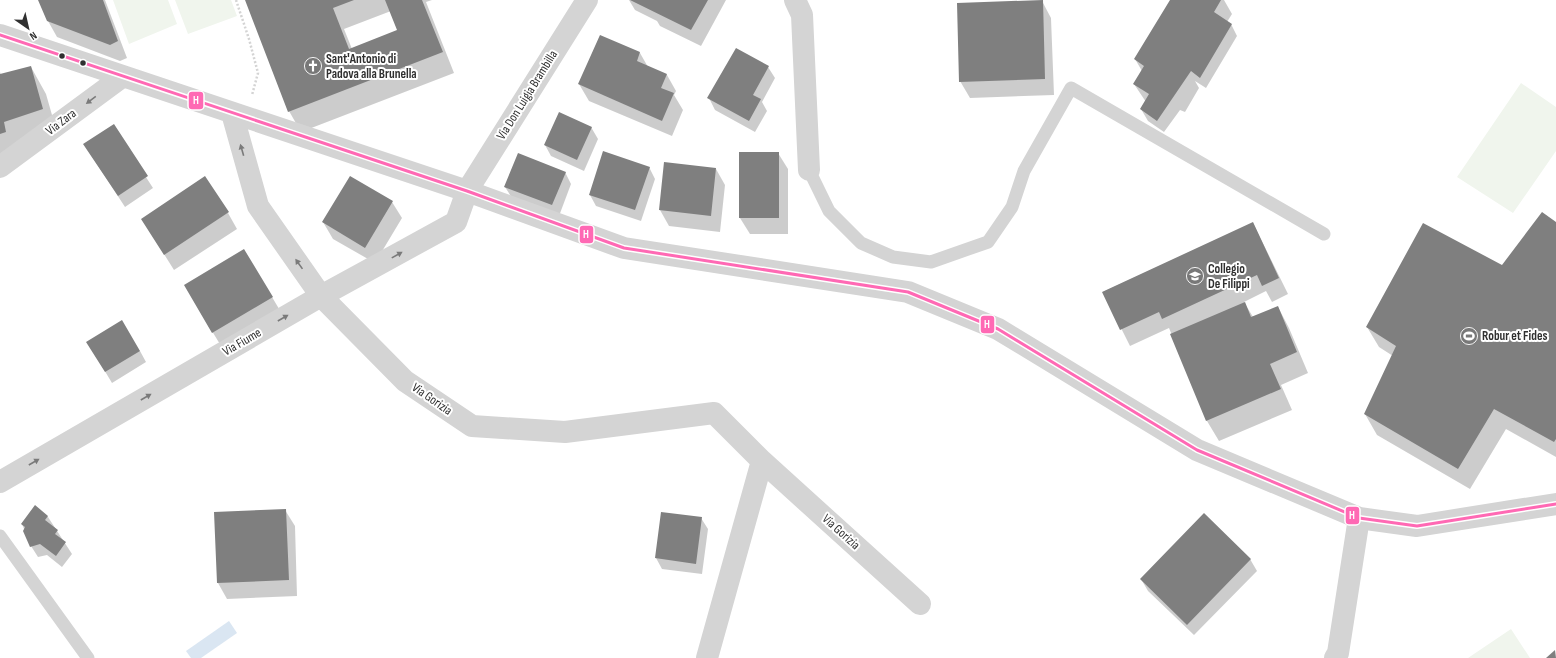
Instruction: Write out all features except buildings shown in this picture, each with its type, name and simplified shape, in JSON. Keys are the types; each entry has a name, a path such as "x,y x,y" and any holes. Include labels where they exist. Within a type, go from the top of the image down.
{"street":[{"name":"Via Don Luigia Brambilla","path":"467,191 587,0"},
{"path":"795,0 802,15 809,170"},
{"path":"0,35 467,191 624,248 908,292 998,329 1197,450 1359,518 1417,526 1556,504"},
{"name":"Via Zara","path":"0,167 122,77"},
{"name":"Via Gorizia","path":"232,113 258,206 322,296 405,380 472,426 565,432 714,413 762,461 920,604"},
{"name":"Via Fiume","path":"0,482 322,296 456,222 467,191"},
{"path":"707,658 762,461"},
{"path":"1335,658 1338,653 1359,518"}],"lane":[{"path":"809,170 829,211 861,243 893,256 931,262 988,242 1012,207 1024,171 1071,88 1324,234"},
{"path":"0,536 88,658"}],"path":[{"path":"236,0 258,73"}],"shaded area":[{"path":"113,0 168,0 177,24 129,44"},
{"path":"175,0 231,0 237,16 188,34"},
{"path":"1521,83 1556,107 1556,151 1513,213 1457,177"},
{"path":"229,621 237,633 201,658 191,658 186,651"},
{"path":"1511,629 1530,658 1468,658"}],"transit line":[{"name":"H","path":"0,35 467,191 624,248 908,292 998,329 1197,450 1359,518 1417,526 1556,504"}],"place":[{"name":"Sant'Antonio di Padova alla Brunella","path":"313,66"},
{"name":"Collegio De Filippi","path":"1195,276"},
{"name":"Robur et Fides","path":"1469,336"}]}
